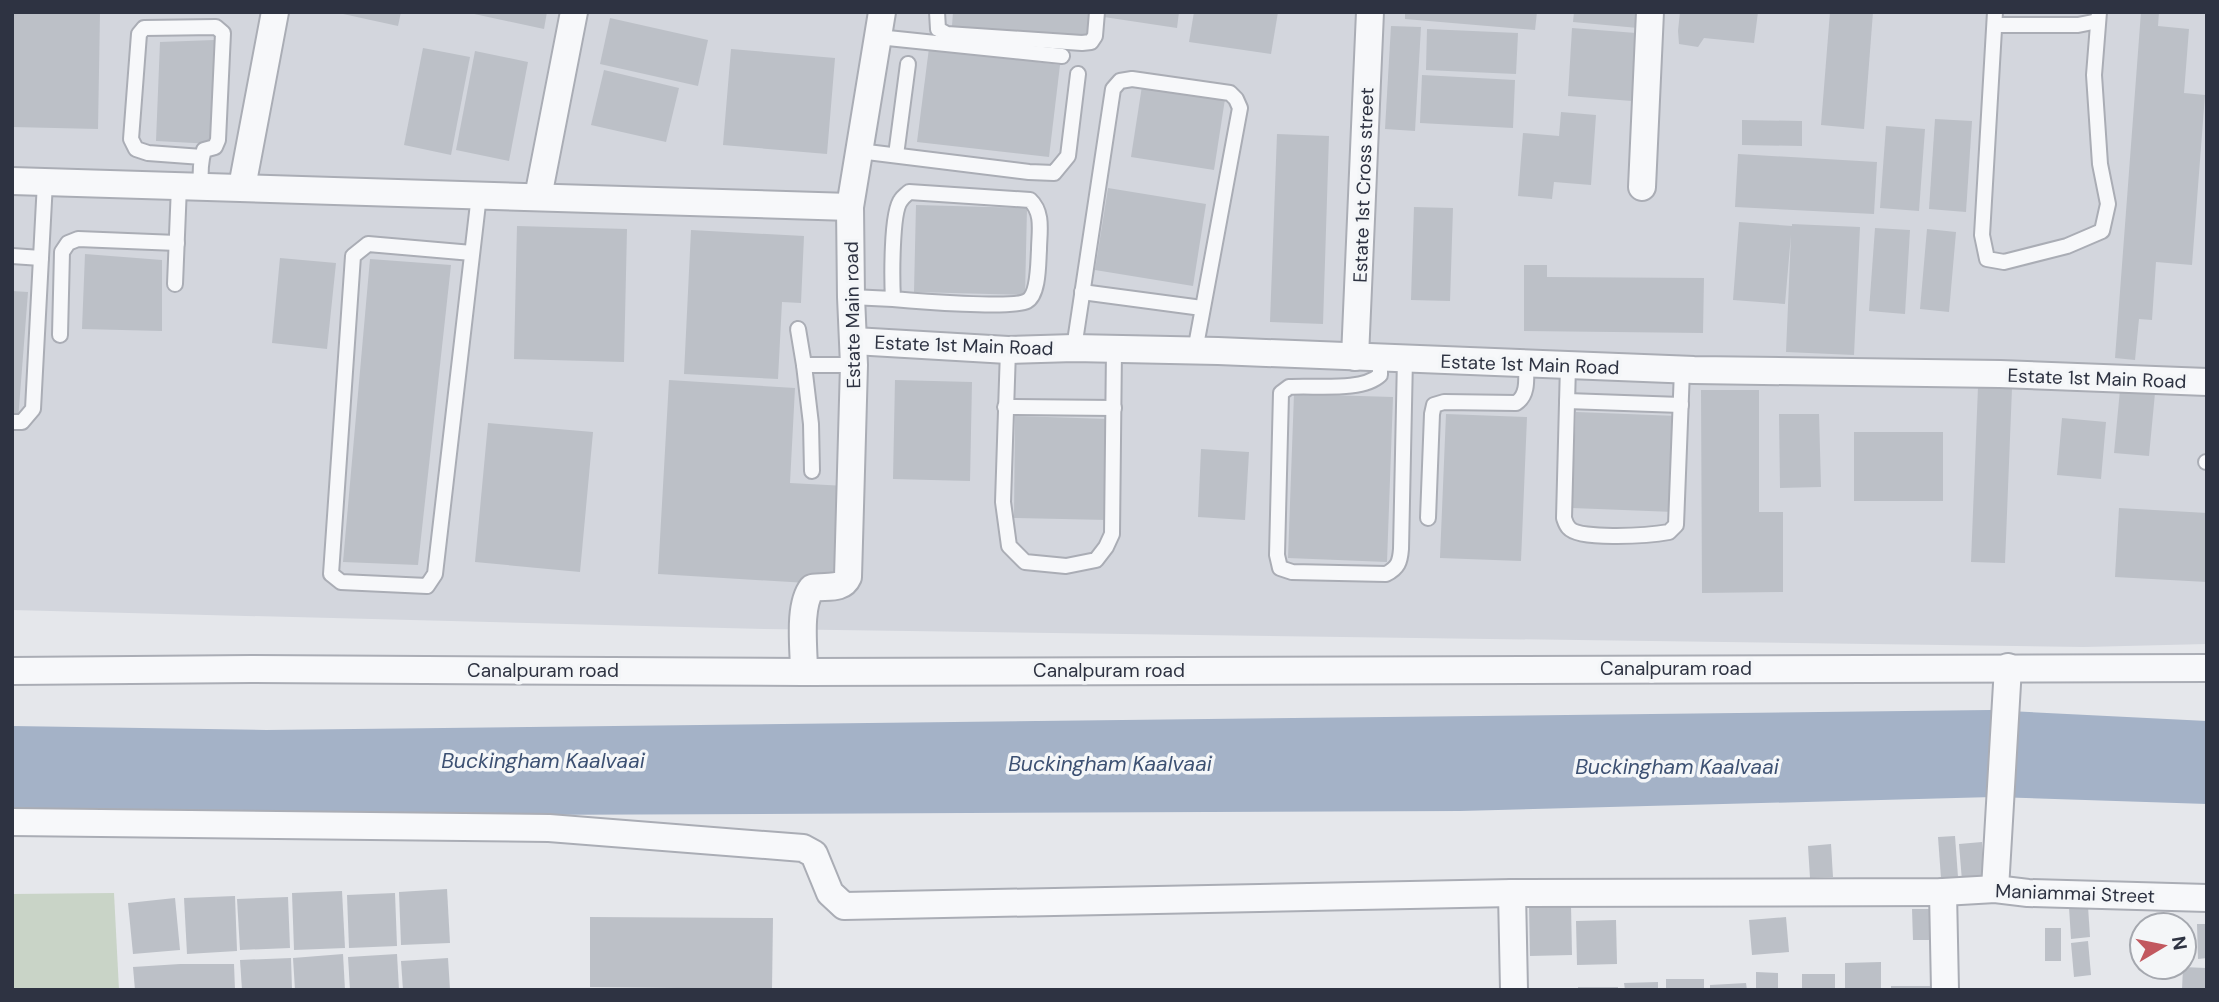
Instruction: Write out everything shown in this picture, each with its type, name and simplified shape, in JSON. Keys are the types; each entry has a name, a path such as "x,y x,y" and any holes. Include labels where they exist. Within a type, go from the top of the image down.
{"street":[{"path":"243,187 275,12"},
{"path":"538,197 574,12"},
{"name":"Estate 1st Cross street","path":"1370,12 1380,357"},
{"path":"1642,187 1650,12"},
{"name":"Estate Main road","path":"804,672 806,597 812,588 841,586 848,578 854,353 850,207 880,25"},
{"path":"12,181 850,207"},
{"name":"Estate 1st Main Road","path":"854,353 1074,348 1682,370 2000,374 2207,382"},
{"path":"1995,889 2008,667"},
{"name":"Canalpuram road","path":"12,671 2207,668"},
{"path":"12,822 549,828 803,848 814,854 830,892 844,906 1512,892 1944,892 1945,990"},
{"name":"Maniammai Street","path":"1944,892 1995,889 2028,893 2207,898"},
{"path":"1512,892 1514,990"}],"lane":[{"path":"937,12 937,29 947,34 1082,43 1091,42 1095,36 1097,12"},
{"path":"2098,17 2094,75 2100,164 2108,204 2102,231 2067,246 2004,262 1987,258 1982,235 1995,19 2078,25 2098,17"},
{"path":"880,25 1062,56"},
{"path":"175,284 177,243 190,186 199,166 202,157 204,150 215,148 218,140 223,33 216,27 144,28 139,34 131,139 136,149 148,153 202,157"},
{"path":"896,155 908,64"},
{"path":"859,151 1054,173 1068,156 1078,74"},
{"path":"1074,348 1112,89 1120,81 1132,79 1230,93 1240,108 1195,351"},
{"path":"12,422 22,422 33,409 45,182"},
{"path":"851,297 967,303 1028,301 1035,293 1038,267 1040,222 1037,207 1030,200 909,192 899,201 897,214 892,263 893,299"},
{"path":"472,253 368,244 354,256 331,574 341,582 427,586 435,574 472,253 478,195"},
{"path":"60,335 62,252 68,243 78,239 177,243"},
{"path":"12,257 41,258"},
{"path":"1082,292 1202,308"},
{"path":"798,329 811,424 812,471"},
{"path":"1008,350 1003,502 1009,546 1025,562 1066,566 1096,560 1112,534 1114,349"},
{"path":"804,365 854,353"},
{"path":"1380,357 1401,549 1400,561 1395,570 1386,574 1292,572 1280,568 1277,555 1281,393 1289,387 1373,382 1380,375 1380,357"},
{"path":"1428,518 1434,405 1444,401 1516,403 1522,399 1525,392 1526,363"},
{"path":"1568,365 1564,518 1569,528 1576,533 1620,537 1669,532 1676,525 1682,370"},
{"path":"1567,401 1681,405"},
{"path":"1005,407 1114,408"}],"shaded area":[{"path":"12,12 2207,12 2207,644 2084,647 764,629 12,610"},
{"path":"114,893 119,990 12,990 12,894"}],"water":[{"name":"Buckingham Kaalvaai","path":"1990,710 2207,721 2207,804 1993,797 1460,811 271,816 12,814 12,726 266,730"}],"building":[{"path":"12,12 100,12 98,129 12,127"},
{"path":"334,12 401,12 398,26"},
{"path":"465,12 547,12 544,29"},
{"path":"953,12 1089,12 1087,38 952,26"},
{"path":"1105,12 1179,12 1177,28 1104,17"},
{"path":"1194,12 1278,12 1271,54 1189,42"},
{"path":"1405,12 1537,12 1535,30 1405,19"},
{"path":"1574,12 1640,12 1638,28 1573,22"},
{"path":"1680,12 1758,12 1754,43 1704,38 1698,47 1679,44"},
{"path":"1830,12 1873,12 1864,129 1821,125"},
{"path":"2141,12 2159,12 2158,26 2189,29 2184,93 2205,95 2192,265 2156,262 2152,320 2139,319 2135,360 2115,358"},
{"path":"610,18 708,40 698,86 600,64"},
{"path":"1391,26 1421,27 1415,131 1385,129"},
{"path":"1572,28 1636,33 1632,101 1568,96"},
{"path":"1427,29 1518,33 1516,74 1426,70"},
{"path":"214,40 213,144 156,141 160,42"},
{"path":"423,48 470,57 451,155 404,145"},
{"path":"929,48 1060,65 1049,157 917,142"},
{"path":"731,49 835,58 827,154 723,145"},
{"path":"475,51 528,62 509,161 456,150"},
{"path":"604,70 679,88 666,142 591,125"},
{"path":"1422,75 1515,80 1513,128 1420,123"},
{"path":"1142,86 1225,99 1214,170 1131,157"},
{"path":"1561,112 1596,115 1591,185 1554,182 1552,199 1518,196 1523,133 1559,136"},
{"path":"1935,119 1972,121 1966,212 1929,209"},
{"path":"1742,120 1802,121 1802,146 1742,145"},
{"path":"1886,126 1925,129 1919,211 1880,208"},
{"path":"1277,134 1329,136 1323,324 1270,322"},
{"path":"1738,154 1877,162 1874,214 1735,207"},
{"path":"1108,188 1206,204 1193,286 1095,270"},
{"path":"916,205 1027,208 1025,295 914,292"},
{"path":"1414,207 1453,208 1450,301 1411,300"},
{"path":"1739,222 1860,227 1854,355 1786,352 1791,235 1785,304 1733,300"},
{"path":"517,226 627,229 624,362 514,359"},
{"path":"1875,228 1910,230 1905,314 1869,311"},
{"path":"1927,229 1956,232 1949,312 1920,309"},
{"path":"691,230 804,236 801,303 782,302 778,379 684,374"},
{"path":"85,254 162,260 162,331 82,329"},
{"path":"280,258 336,263 327,349 272,343"},
{"path":"370,259 451,265 418,565 343,562"},
{"path":"1524,265 1547,265 1547,277 1704,278 1703,333 1524,331"},
{"path":"12,291 28,292 18,420 12,419"},
{"path":"669,380 795,388 790,483 846,486 840,585 658,574"},
{"path":"895,380 972,382 970,481 893,479"},
{"path":"1978,387 2012,388 2005,563 1971,562"},
{"path":"1701,390 1759,390 1759,512 1783,512 1783,592 1702,593"},
{"path":"2120,390 2155,393 2149,456 2114,453"},
{"path":"1294,394 1393,397 1387,562 1288,558"},
{"path":"1576,412 1678,416 1674,512 1572,508"},
{"path":"1446,414 1527,417 1521,561 1440,558"},
{"path":"1779,414 1819,414 1821,487 1780,488"},
{"path":"1015,416 1108,419 1108,520 1014,518"},
{"path":"2062,418 2106,422 2101,479 2057,475"},
{"path":"488,423 593,432 580,572 475,562"},
{"path":"1854,432 1943,432 1943,501 1854,501"},
{"path":"1201,449 1249,452 1245,520 1198,517"},
{"path":"2119,508 2207,513 2207,582 2115,577"},
{"path":"1955,836 1958,877 1941,878 1938,837"},
{"path":"1982,842 1984,880 1962,881 1959,844"},
{"path":"1831,844 1833,877 1810,878 1808,846"},
{"path":"447,889 450,943 401,945 399,892"},
{"path":"342,891 345,948 294,950 292,893"},
{"path":"395,893 397,946 349,948 347,895"},
{"path":"235,896 237,951 187,954 184,898"},
{"path":"288,897 290,948 240,950 237,899"},
{"path":"175,898 180,950 133,954 128,903"},
{"path":"1571,905 1572,955 1530,956 1529,906"},
{"path":"2088,906 2090,937 2071,939 2069,907"},
{"path":"1912,909 1934,909 1934,940 1913,940"},
{"path":"590,917 773,918 772,989 590,987"},
{"path":"1786,917 1789,952 1752,955 1749,920"},
{"path":"1616,920 1617,964 1577,965 1576,921"},
{"path":"2198,924 2207,924 2207,958 2198,959"},
{"path":"2045,928 2061,928 2061,961 2045,961"},
{"path":"2088,941 2091,975 2074,977 2071,943"},
{"path":"343,954 345,990 295,990 293,958"},
{"path":"397,954 399,990 350,990 348,957"},
{"path":"291,958 292,990 242,990 240,960"},
{"path":"448,958 450,990 403,990 401,961"},
{"path":"1881,962 1881,989 1845,989 1845,963"},
{"path":"234,964 235,990 135,990 133,967"},
{"path":"2198,968 2206,968 2205,990 2182,990 2182,981 2198,981"},
{"path":"1756,972 1778,973 1778,990 1756,990"},
{"path":"1802,974 1835,974 1835,990 1802,990"},
{"path":"1666,979 1704,979 1704,990 1666,990"},
{"path":"1658,982 1658,990 1625,990 1624,983"},
{"path":"1746,983 1747,990 1710,990 1710,985"},
{"path":"1891,986 1934,986 1934,990 1891,990"},
{"path":"1578,987 1618,987 1618,990 1578,990"}]}
